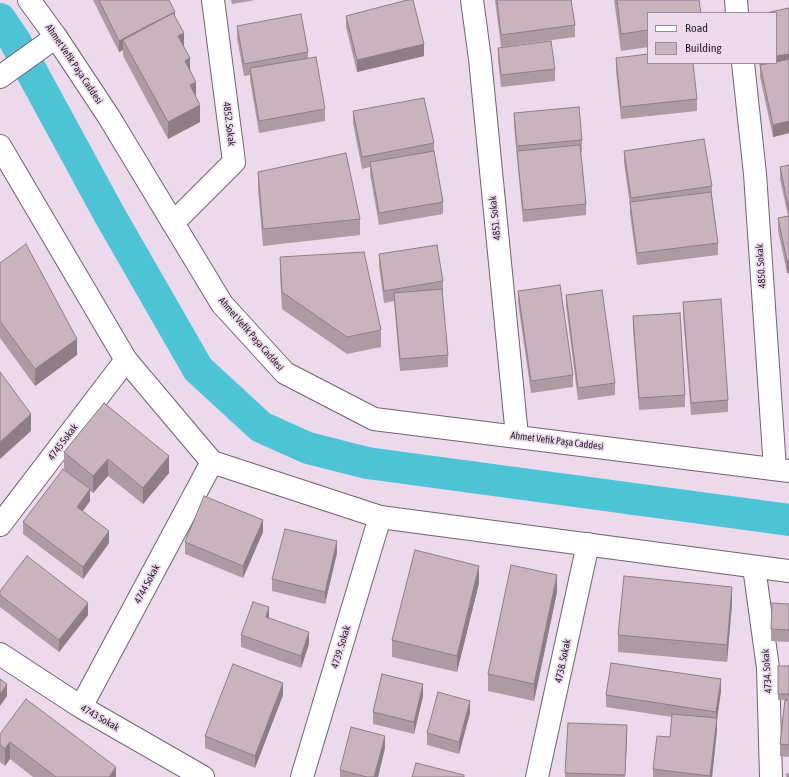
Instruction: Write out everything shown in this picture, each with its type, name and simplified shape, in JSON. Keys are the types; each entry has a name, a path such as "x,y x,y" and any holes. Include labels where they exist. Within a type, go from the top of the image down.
{"street":[{"name":"Ahmet Vefik Paşa Caddesi","path":"29,0 56,37 109,117 222,304 285,373 374,419 782,470"},
{"name":"4852. Sokak","path":"173,223 234,162 213,0"},
{"name":"4851. Sokak","path":"472,0 480,59 516,436"},
{"path":"736,0 737,12"},
{"path":"7,72 56,37"},
{"name":"4850. Sokak","path":"743,64 755,174 782,470"},
{"path":"0,146 126,360 212,462 380,517 789,571"},
{"name":"4745 Sokak","path":"0,525 126,360"},
{"name":"4744 Sokak","path":"81,707 212,462"},
{"name":"4739. Sokak","path":"302,777 380,517"},
{"name":"4738. Sokak","path":"537,777 588,544"},
{"name":"4734. Sokak","path":"754,567 768,668 771,777"},
{"name":"4743 Sokak","path":"0,654 81,707 203,777"}],"building":[{"path":"99,0 169,0 175,12 119,41"},
{"path":"407,0 413,0 424,44 357,60 346,16"},
{"path":"497,0 571,0 575,25 501,35"},
{"path":"617,0 699,0 701,12 647,12 647,30 621,34"},
{"path":"789,8 789,54 777,56 777,12 771,12"},
{"path":"173,13 184,33 178,36 190,58 185,61 196,82 190,85 200,105 168,122 123,40"},
{"path":"301,14 308,52 244,64 237,26"},
{"path":"551,41 555,69 501,75 498,48"},
{"path":"647,54 647,64 693,64 697,99 621,107 616,58"},
{"path":"316,57 325,109 259,121 250,68"},
{"path":"789,59 789,121 773,125 760,65 777,64 777,62"},
{"path":"424,98 434,143 362,157 353,111"},
{"path":"579,107 582,140 517,146 514,113"},
{"path":"704,139 712,186 631,198 624,151"},
{"path":"580,145 586,204 523,210 517,151"},
{"path":"434,151 443,202 379,213 370,162"},
{"path":"346,153 360,219 263,229 258,172"},
{"path":"789,165 789,210 780,167"},
{"path":"711,192 718,243 637,253 630,202"},
{"path":"789,216 789,261 787,261 778,218"},
{"path":"26,244 77,339 35,369 0,321 0,263"},
{"path":"437,245 443,281 384,291 379,254"},
{"path":"364,252 381,330 347,337 282,292 280,257"},
{"path":"560,285 573,375 531,381 518,291"},
{"path":"442,289 448,355 400,359 394,293"},
{"path":"602,290 615,383 578,388 566,295"},
{"path":"721,299 728,400 691,403 683,302"},
{"path":"680,313 685,395 639,398 633,316"},
{"path":"0,372 31,414 0,442"},
{"path":"104,403 169,456 143,488 108,459 93,476 64,452"},
{"path":"63,469 90,489 77,507 109,531 83,567 23,522"},
{"path":"204,496 263,520 243,566 185,542"},
{"path":"285,529 337,541 325,592 272,579"},
{"path":"415,550 479,566 457,656 392,640"},
{"path":"27,556 88,603 59,640 0,595 0,591"},
{"path":"511,565 557,575 534,684 488,674"},
{"path":"624,576 732,587 727,645 618,635"},
{"path":"253,602 269,607 266,617 309,632 301,656 241,635"},
{"path":"772,603 789,604 789,630 771,629"},
{"path":"611,663 721,679 716,712 606,695"},
{"path":"233,664 283,683 255,756 205,736"},
{"path":"778,666 789,666 789,694 778,694"},
{"path":"382,674 423,684 414,722 373,712"},
{"path":"0,679 7,684 0,694"},
{"path":"438,692 470,701 459,742 427,733"},
{"path":"26,699 116,767 109,777 56,777 10,742 5,749 0,745 0,734"},
{"path":"785,700 789,700 789,745 780,744"},
{"path":"672,714 717,718 710,776 653,769 657,736 670,737"},
{"path":"568,723 627,725 625,775 565,773"},
{"path":"351,727 385,736 374,777 367,777 340,770"},
{"path":"416,763 464,775 464,777 412,777"}],"waterway":[{"path":"0,19 15,41 109,214 198,369 261,427 308,448 367,463 789,520"}]}
